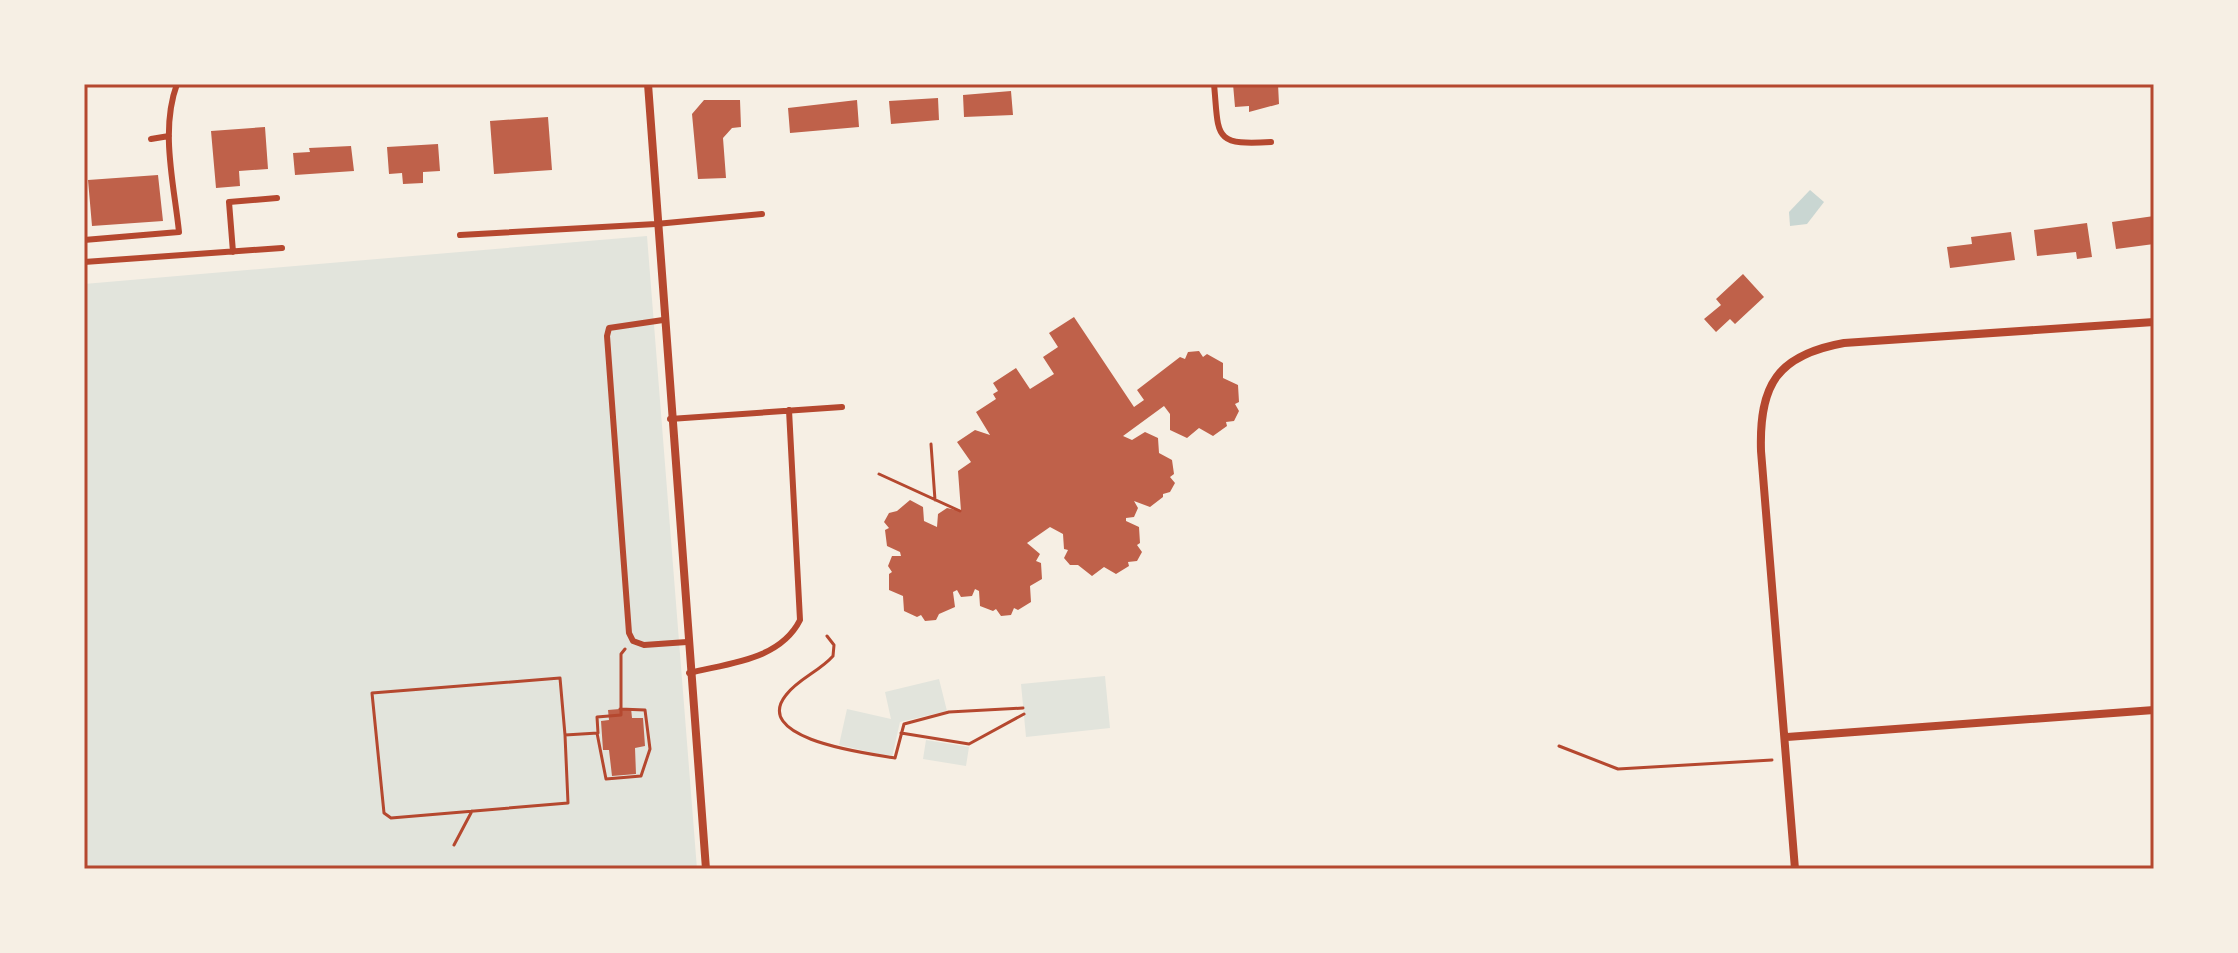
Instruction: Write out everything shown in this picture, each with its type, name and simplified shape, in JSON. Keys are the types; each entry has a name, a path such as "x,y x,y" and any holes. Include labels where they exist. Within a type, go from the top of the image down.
{"street":[{"path":"648,84 670,419 706,869"},
{"path":"1795,869 1761,430 1766,395 1787,363 1822,347 1844,343 2154,322"},
{"path":"1787,737 2154,710"}],"lane":[{"path":"84,240 179,232 169,136 169,107 177,84"},
{"path":"1214,84 1219,129 1225,139 1237,144 1271,142"},
{"path":"151,139 169,136"},
{"path":"233,252 229,202 277,198"},
{"path":"460,235 656,224 762,214"},
{"path":"84,262 282,248"},
{"path":"663,320 618,324 609,328 607,336 629,633 633,641 644,645 687,642"},
{"path":"670,419 842,407"},
{"path":"689,673 760,655 780,646 800,620 789,410"}],"path":[{"path":"931,444 935,500"},
{"path":"879,474 960,511"},
{"path":"827,636 834,645 833,656 785,695 781,706 782,719 791,732 818,742 895,758 904,724 949,712 1023,708"},
{"path":"620,709 645,710 650,749 641,776 606,779 598,753 597,717 621,715 620,709 621,654 633,641"},
{"path":"560,678 565,735 568,803 391,818 384,813 372,693 560,678"},
{"path":"901,733 969,744 1024,714"},
{"path":"565,735 597,733"},
{"path":"1559,746 1618,769 1788,759"},
{"path":"454,845 472,811"}],"shaded area":[{"path":"1810,190 1824,202 1807,224 1790,226 1789,212"},
{"path":"647,236 697,869 84,869 84,284"},
{"path":"1105,676 1110,728 1026,737 1021,684"},
{"path":"939,679 947,711 900,722 892,757 839,745 847,709 891,719 885,692"},
{"path":"926,740 969,747 966,766 923,759"}],"building":[{"path":"1233,84 1278,84 1279,104 1249,112 1249,106 1235,107"},
{"path":"1011,91 1013,115 964,117 963,95"},
{"path":"938,98 939,120 891,124 889,101"},
{"path":"704,100 740,100 741,127 732,128 723,138 726,178 698,179 692,114"},
{"path":"857,100 859,127 790,133 788,108"},
{"path":"548,117 552,170 494,174 490,121"},
{"path":"265,127 268,169 239,171 240,186 216,188 211,131"},
{"path":"438,144 440,171 423,172 423,183 403,184 402,173 389,174 387,147"},
{"path":"351,146 354,171 295,175 293,153 310,152 309,148"},
{"path":"158,175 163,221 92,226 88,180"},
{"path":"2154,216 2154,244 2116,249 2112,222"},
{"path":"2087,223 2092,257 2077,259 2076,252 2037,256 2034,230"},
{"path":"2011,232 2015,260 1950,268 1947,247 1972,244 1971,237"},
{"path":"1743,274 1764,297 1735,324 1730,319 1716,332 1704,319 1721,305 1716,299"},
{"path":"1074,317 1134,407 1144,400 1137,390 1180,357 1185,359 1188,352 1199,351 1203,357 1207,354 1223,363 1223,378 1238,385 1239,402 1235,404 1239,411 1234,421 1226,422 1227,426 1213,436 1199,428 1187,438 1170,430 1170,414 1164,406 1123,436 1132,440 1145,432 1158,438 1159,453 1172,460 1174,474 1170,477 1175,483 1170,492 1163,494 1150,507 1134,501 1138,508 1134,517 1126,518 1126,521 1139,527 1140,543 1137,545 1142,552 1137,561 1128,562 1129,566 1116,574 1104,567 1092,576 1078,565 1070,565 1064,558 1068,550 1064,549 1063,534 1050,527 1027,543 1040,554 1036,561 1041,563 1042,579 1030,586 1031,602 1018,610 1014,608 1011,615 1001,616 996,609 993,611 980,606 979,591 975,589 972,596 961,597 957,590 953,592 955,607 939,614 936,620 925,621 921,615 917,617 904,611 903,596 889,590 889,574 892,572 888,566 892,556 901,556 900,552 887,546 885,530 889,528 884,522 889,513 897,511 910,500 923,507 924,521 937,527 938,514 947,508 961,511 958,471 971,462 957,442 975,430 990,435 976,412 996,399 993,394 998,391 993,383 1016,368 1030,389 1054,374 1043,357 1058,347 1049,333"},
{"path":"631,708 632,718 643,718 645,746 635,748 636,774 612,776 609,750 603,750 601,721 609,720 608,710"}]}
